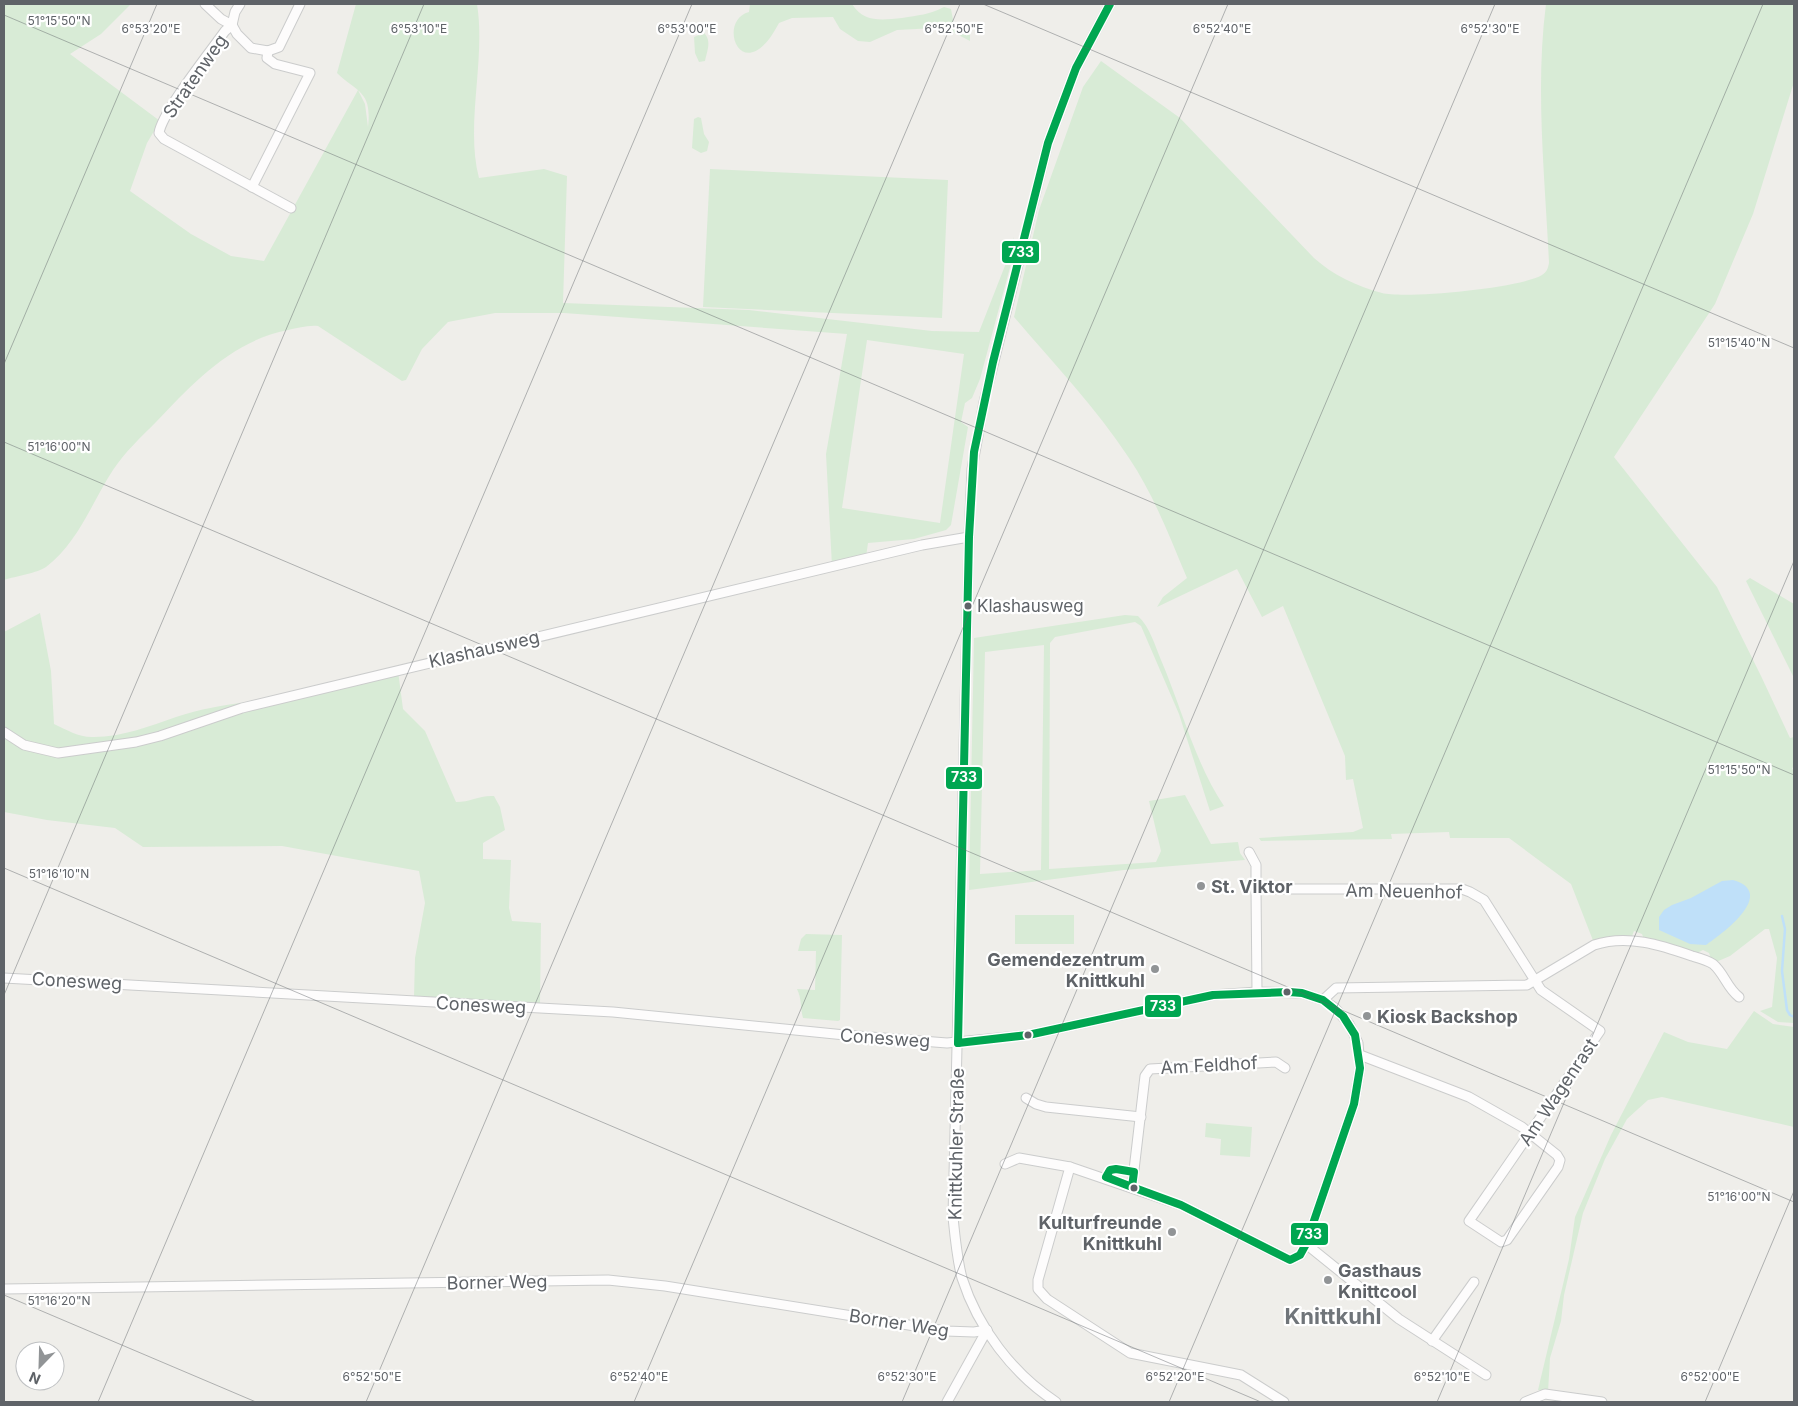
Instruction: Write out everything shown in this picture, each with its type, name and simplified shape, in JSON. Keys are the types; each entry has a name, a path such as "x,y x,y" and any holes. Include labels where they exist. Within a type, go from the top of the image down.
{"street":[{"path":"205,4 221,19 232,25 237,34 251,48 268,51 279,47 300,4"},
{"name":"Stratenweg","path":"240,4 235,12 232,25 170,109 161,123 159,132 164,138 291,208"},
{"name":"Knittkuhler Straße","path":"1056,1402 1022,1374 998,1348 986,1330 962,1278 953,1217 969,537 972,469 984,402 1048,143 1076,68 1110,4"},
{"path":"252,186 310,73 275,64 267,58 268,51"},
{"name":"Klashausweg","path":"4,732 24,745 58,753 136,742 160,736 242,708 378,674 922,545 969,537"},
{"path":"1250,852 1256,865 1257,992"},
{"name":"Am Neuenhof","path":"1256,890 1454,889 1470,892 1484,900 1535,981"},
{"path":"1006,1164 1019,1158 1070,1166 1188,1209 1290,1260 1300,1255 1306,1244 1354,1104 1359,1080 1360,1055 1355,1035 1349,1024 1335,1008 1323,1000 1336,988 1527,985 1594,945 1606,941 1631,940 1709,962 1717,968 1725,982 1739,997"},
{"name":"Conesweg","path":"4,978 613,1012 845,1035 958,1042 1028,1035 1213,995 1257,992 1302,993 1323,1000"},
{"name":"Am Wagenrast","path":"1529,1135 1557,1155 1560,1160 1558,1166 1507,1240 1496,1241 1469,1222 1600,1031 1541,990 1535,981"},
{"path":"1360,1055 1469,1097 1522,1127 1529,1135"},
{"name":"Am Feldhof","path":"1132,1187 1145,1076 1150,1069 1276,1062 1285,1068"},
{"path":"1026,1098 1046,1107 1141,1117"},
{"path":"1070,1166 1038,1280 1038,1289 1043,1296 1130,1353 1241,1374 1284,1402"},
{"path":"1306,1244 1364,1293 1432,1341 1486,1375"},
{"name":"Borner Weg","path":"4,1289 608,1280 674,1288 946,1331 974,1332 986,1330"},
{"path":"1432,1341 1474,1282"},
{"path":"947,1402 986,1330"},
{"path":"1525,1402 1540,1394 1549,1394 1602,1402"}],"green space":[{"path":"4,4 131,4 101,34 70,54 160,121 147,143 130,191 191,234 231,256 264,261 358,90 337,73 356,4 477,4 479,47 474,136 475,158 479,178 544,169 567,176 563,303 749,310 932,331 979,332 1008,258 1014,237 1012,260 980,379 972,398 965,403 961,422 968,427 951,525 946,530 914,539 868,543 866,557 832,566 826,454 847,334 564,313 495,313 448,322 422,349 406,380 402,381 318,326 288,330 268,335 249,343 215,365 200,378 128,451 105,482 76,534 57,557 42,569 4,580","holes":["358,91 362,94 368,106 368,127 365,104","867,340 964,354 940,523 842,508"]},
{"path":"750,4 852,4 862,14 874,19 902,18 933,12 944,7 951,9 954,25 970,34 970,41 949,30 936,28 897,30 870,42 858,41 840,29 833,17 792,18 779,23 766,43 754,52 745,52 738,47 734,38 734,27 739,18 749,12"},
{"path":"1546,4 1794,4 1794,82 1753,214 1715,304 1614,457 1717,587 1790,738 1794,737 1794,765 1792,769 1794,770 1794,1023 1778,1022 1760,1011 1772,1007 1777,958 1769,929 1765,929 1730,956 1716,962 1711,959 1709,953 1703,950 1695,954 1644,939 1642,934 1634,931 1632,936 1617,936 1594,943 1571,884 1509,838 1450,838 1449,832 1391,834 1392,839 1261,841 1259,838 1353,832 1363,828 1353,779 1346,780 1345,756 1283,606 1262,617 1237,569 1157,607 1163,597 1187,578 1154,502 1138,472 1103,421 1014,317 1039,210 1083,87 1101,61 1180,118 1314,258 1329,270 1345,279 1382,293 1414,295 1488,288 1530,280 1542,275 1547,270 1549,263 1541,100 1541,68"},
{"path":"704,33 708,39 708,50 705,61 699,62 695,53 694,37"},
{"path":"701,118 704,134 709,142 707,151 701,153 692,148 694,119"},
{"path":"710,169 948,180 942,318 703,307"},
{"path":"1750,578 1794,604 1794,678 1746,581"},
{"path":"40,613 51,671 54,724 69,731 89,737 104,737 136,730 194,712 248,702 160,736 57,751 40,749 4,730 4,632"},
{"path":"1125,615 1138,616 1152,637 1197,754 1224,806 1210,811 1179,714 1141,626 1135,622 1055,637 1050,643 1049,869 1156,862 1161,851 1149,801 1185,795 1211,844 1238,842 1240,853 1245,860 1124,870 969,890 974,638","holes":["1044,645 1041,870 980,874 985,652"]},
{"path":"398,671 403,709 425,731 456,802 494,796 500,807 505,830 483,843 483,859 511,860 509,908 512,921 541,923 540,1004 414,997 415,958 425,903 419,871 282,846 143,847 115,828 47,820 4,812 4,734 40,751 136,743 243,709"},
{"path":"1015,915 1074,915 1074,944 1015,944"},
{"path":"806,934 842,935 840,1020 838,1021 803,1018 800,996 797,989 815,990 816,951 798,951 801,939"},
{"path":"1754,1011 1773,1024 1794,1027 1794,1127 1662,1097 1648,1100 1627,1119 1605,1159 1583,1213 1564,1295 1561,1321 1550,1358 1548,1392 1538,1390 1569,1259 1575,1217 1611,1135 1664,1032 1688,1042 1727,1049"},
{"path":"1206,1123 1252,1127 1250,1157 1220,1155 1221,1139 1205,1137"}],"water":[{"path":"1733,880 1745,886 1750,894 1748,903 1733,923 1706,945 1690,944 1659,930 1659,917 1664,910 1722,881"}],"waterway":[{"path":"1782,916 1785,929 1782,971 1787,1010 1794,1017"}],"transit line":[{"name":"733","path":"958,1043 969,537 974,452 993,362 1048,143 1076,68 1110,4"},
{"name":"733","path":"958,1043 1028,1035 1213,995 1302,993 1323,1000 1343,1016 1355,1035 1360,1068 1354,1104 1306,1244 1300,1255 1290,1260 1181,1205 1132,1187"},
{"name":"733","path":"1116,1169 1134,1172 1132,1187 1106,1177 1110,1170 1116,1169"}],"place":[{"name":"Klashausweg","path":"968,606"},
{"name":"St. Viktor","path":"1201,886"},
{"name":"Gemendezentrum Knittkuhl","path":"1155,969"},
{"name":"Kiosk Backshop","path":"1367,1016"},
{"name":"Kulturfreunde Knittkuhl","path":"1172,1232"},
{"name":"Gasthaus Knittcool","path":"1328,1280"}],"district":[{"name":"Knittkuhl","path":"1333,1316"}]}
